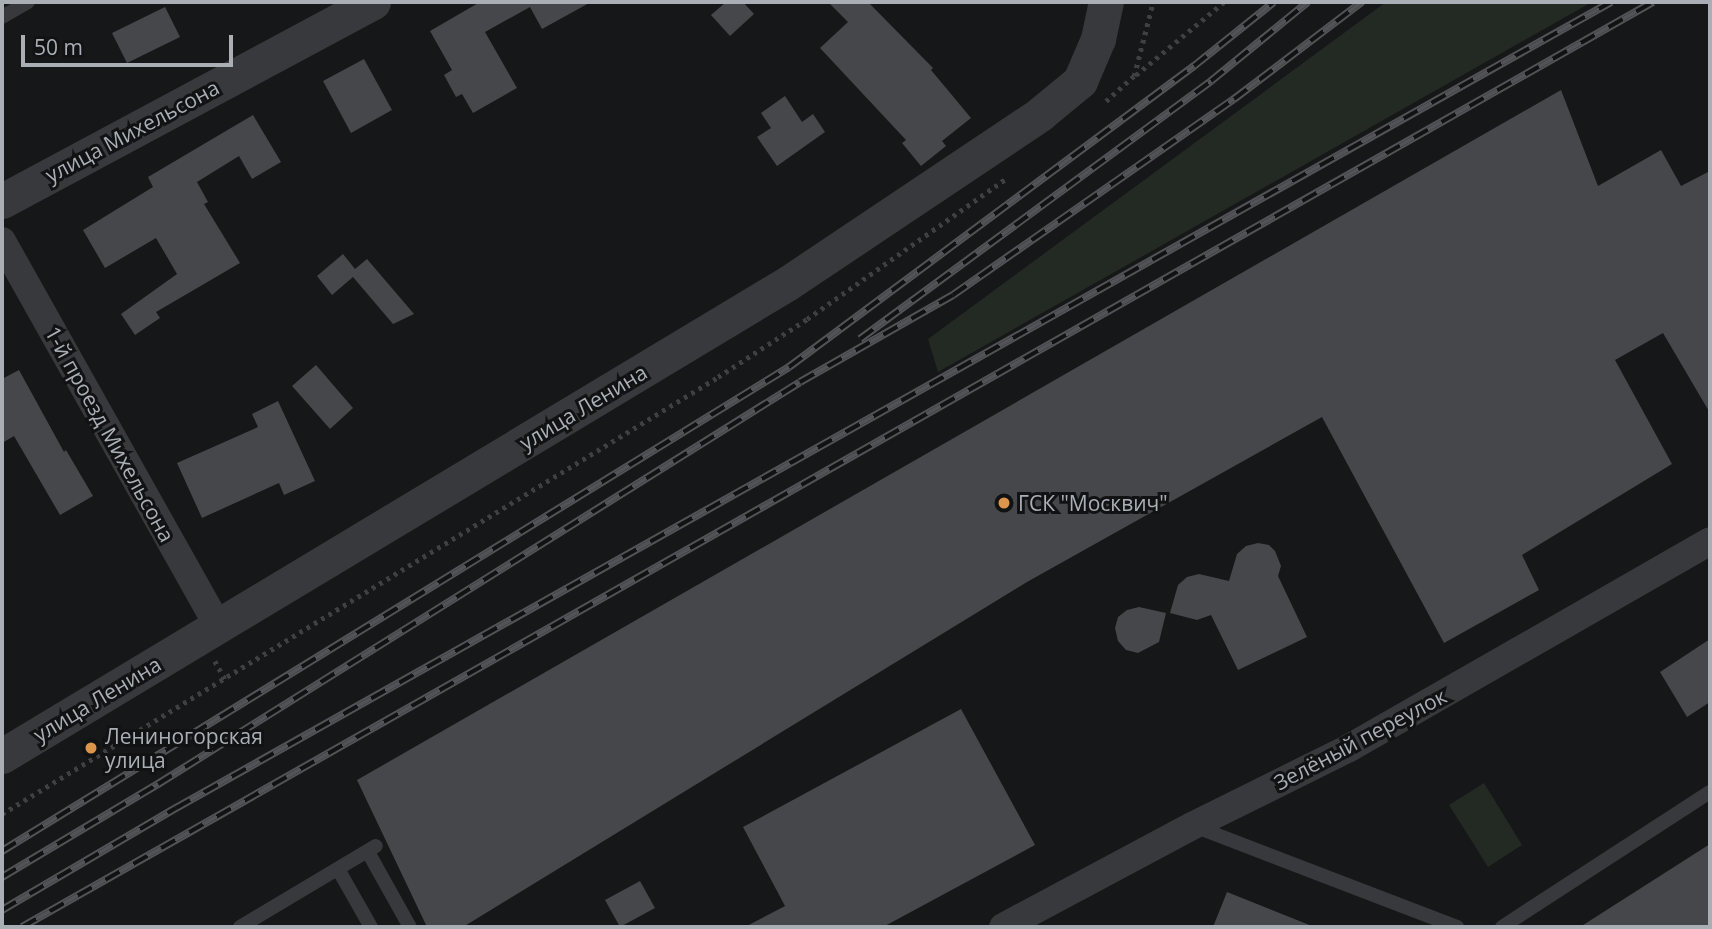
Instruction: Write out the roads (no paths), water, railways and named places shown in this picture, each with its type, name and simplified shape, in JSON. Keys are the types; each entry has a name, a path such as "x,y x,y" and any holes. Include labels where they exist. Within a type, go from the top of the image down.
{"street":[{"name":"улица Михельсона","path":"2,201 373,2"},
{"name":"улица Ленина","path":"2,756 788,284 1040,114 1080,81 1098,39 1106,2"},
{"name":"1-й проезд Михельсона","path":"2,241 219,628"},
{"name":"Зелёный переулок","path":"1003,927 1192,825 1349,748 1710,541"}],"lane":[{"path":"2,17 28,2"},
{"path":"1502,927 1710,792"},
{"path":"1192,825 1457,927"},
{"path":"240,927 372,849 410,927"},
{"path":"338,869 371,927"}],"railway":[{"path":"2,851 789,367 1194,66 1274,2"},
{"path":"860,339 1211,81 1308,2"},
{"path":"2,877 158,784 800,382 953,295 1234,99 1362,2"},
{"path":"2,910 176,808 1611,2"},
{"path":"22,927 1653,2"}],"place":[{"name":"ГСК \"Москвич\"","path":"1004,503"},
{"name":"Лениногорская улица","path":"91,748"}]}
